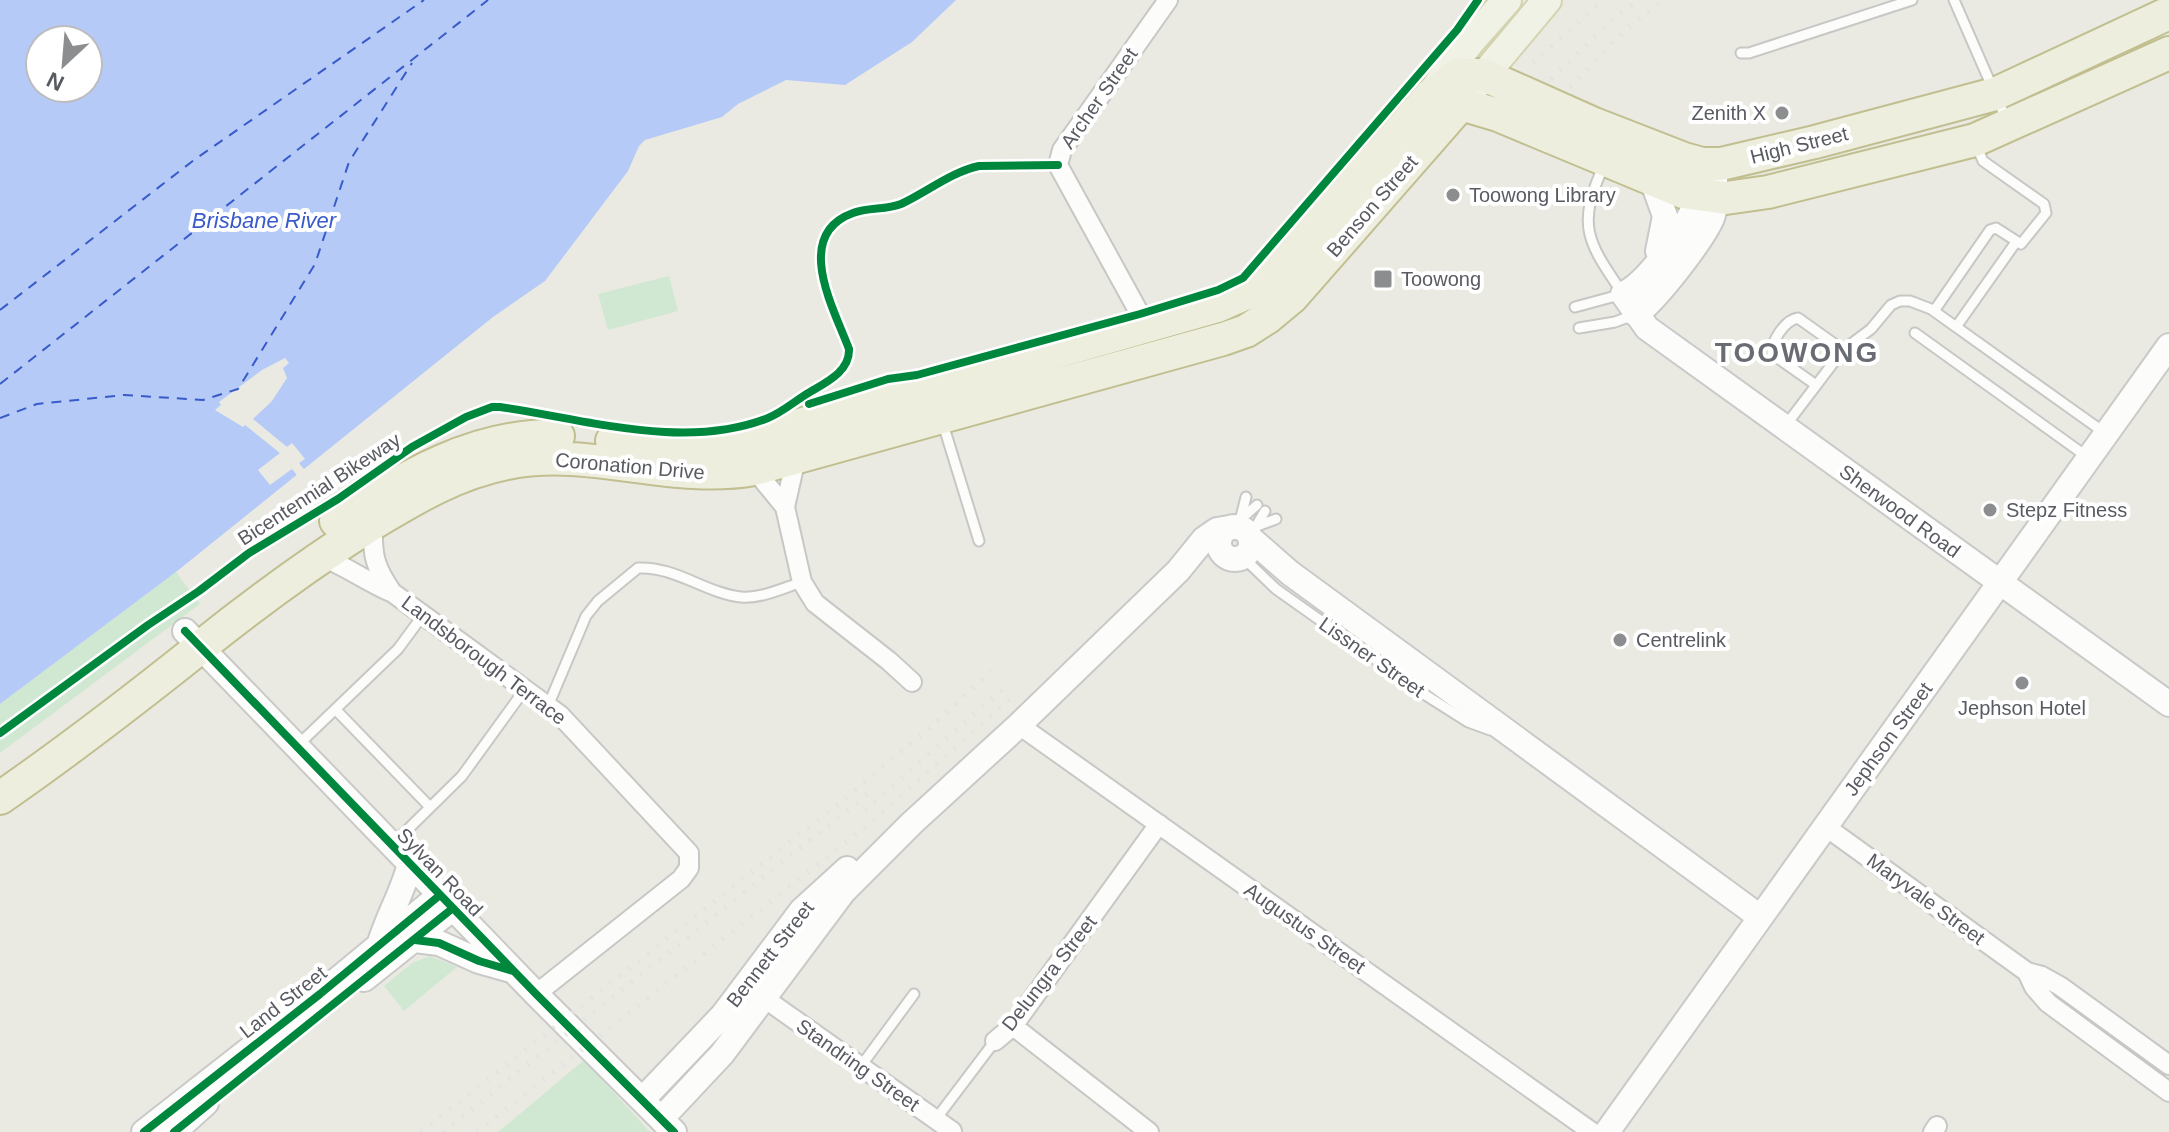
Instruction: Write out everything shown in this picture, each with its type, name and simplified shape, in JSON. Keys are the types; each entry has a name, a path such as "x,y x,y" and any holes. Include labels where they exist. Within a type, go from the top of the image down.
{"highway":[{"name":"High Street","path":"1708,164 1815,142 1995,94 2169,13"},
{"name":"High Street","path":"1463,87 1498,115 1652,180 1707,197 1768,192 1975,140 2169,53"},
{"name":"Benson Street","path":"1147,327 1241,297 1271,278 1463,87"},
{"name":"Benson Street","path":"1158,358 1246,331 1292,297 1463,87"},
{"path":"1463,87 1607,129 1684,159 1708,164"},
{"name":"Coronation Drive","path":"0,798 193,639 288,552 380,492 427,466 484,445 551,436 694,448 740,442 1147,327"},
{"name":"Coronation Drive","path":"0,771 193,639 245,610 320,556 440,483 512,462 572,458 696,474 754,469 1158,358"}],"main road":[{"name":"Benson Street","path":"1463,87 1470,42 1507,0"},
{"name":"Benson Street","path":"1463,87 1547,0"},
{"path":"1463,87 1470,42"},
{"path":"1630,304 1660,292 1707,226 1713,213 1707,197 1708,164"},
{"path":"1652,180 1664,207 1666,221 1653,268"},
{"path":"1630,304 1637,287 1707,197"},
{"name":"Sherwood Road","path":"1630,304 1656,337 2169,704"},
{"name":"Jephson Street","path":"1607,1132 2169,346"},
{"name":"Bennett Street","path":"668,1125 709,1071 802,910 840,875 912,823 1019,725 1178,571 1204,539 1217,530 1240,539"},
{"name":"Lissner Street","path":"1240,539 1423,667 1760,917"},
{"name":"Sylvan Road","path":"193,639 446,902 668,1125"},
{"path":"379,946 410,864"},
{"name":"Land Street","path":"174,1132 415,940 446,902"},
{"name":"Land Street","path":"144,1132 379,946 446,902"},
{"path":"415,940 439,943 479,961 514,971"},
{"name":"Bennett Street","path":"642,1100 754,992"}],"street":[{"name":"Archer Street","path":"1147,327 1058,165 1062,150 1168,0"},
{"path":"796,458 785,507 802,582 815,603 912,682"},
{"path":"754,469 785,507"},
{"name":"Landsborough Terrace","path":"373,524 373,555 378,571 393,593"},
{"name":"Landsborough Terrace","path":"320,556 393,593 571,724 684,846 690,860 689,868 681,879 536,994"},
{"name":"Augustus Street","path":"1019,725 1592,1132"},
{"name":"Delungra Street","path":"995,1041 1013,1026 1159,824"},
{"name":"Maryvale Street","path":"1826,827 2027,972 2060,986 2169,1065"},
{"name":"Maryvale Street","path":"2027,972 2034,987 2048,1003 2169,1092"},
{"name":"Standring Street","path":"754,992 952,1131"},
{"path":"1013,1026 1149,1132"}],"lane":[{"path":"1741,53 1912,0"},
{"path":"1954,0 2009,126"},
{"path":"1934,311 1990,230 1996,228 2016,242 2024,243 2046,209 2044,204 1983,161 1975,140"},
{"name":"Sherwood Road","path":"1606,160 1592,192 1586,220 1597,254 1630,304"},
{"path":"1956,327 2016,242"},
{"path":"1784,428 1843,350 1871,329 1895,302 1915,302 1934,311 2106,434"},
{"path":"1575,307 1630,304"},
{"path":"1579,328 1615,322 1630,304"},
{"path":"1816,385 1772,354 1773,344 1788,321 1798,318 1843,350"},
{"path":"1915,333 2089,458"},
{"path":"942,417 979,541"},
{"path":"1240,539 1246,497"},
{"path":"1240,539 1261,508 1240,539"},
{"path":"1240,539 1276,519"},
{"name":"Lissner Street","path":"1240,539 1249,563 1276,589 1460,718 1519,741"},
{"path":"548,706 591,608 638,568 662,570 742,597 758,596 802,582"},
{"path":"297,746 398,649 423,615"},
{"path":"392,845 462,776 525,689"},
{"path":"336,710 430,807"},
{"path":"861,1066 914,994"},
{"name":"Delungra Street","path":"936,1119 995,1041"}],"green space":[{"path":"669,276 678,311 608,330 598,294"},
{"path":"176,572 200,604 0,753 0,704"},
{"path":"430,956 457,967 404,1011 384,986 412,963"},
{"path":"584,1060 650,1132 498,1132"}],"water":[{"name":"Brisbane River","path":"0,0 956,0 912,42 845,85 786,80 738,104 722,117 645,140 628,171 545,281 493,317 176,572 0,704"}],"pier":[{"path":"285,358 289,363 283,368 287,378 272,401 253,419 287,447 292,443 305,459 299,463 307,473 300,479 292,469 270,485 258,470 280,453 245,425 243,427 215,410 221,405 219,402 262,370"}],"ferry route":[{"path":"0,310 194,160 424,0"},
{"path":"0,384 488,0"},
{"path":"0,418 37,404 124,395 203,400 238,389 315,264 349,162 412,63"}],"railway":[{"path":"1533,63 1603,0"},
{"path":"1551,79 1614,18 1639,0"},
{"path":"1570,87 1624,31 1664,0"},
{"path":"421,1132 842,801 934,724 991,671"},
{"path":"865,810 1006,686"},
{"path":"477,1132 863,829 1015,695"},
{"path":"443,1132 869,793"}],"cycle path":[{"path":"809,404 888,379 917,375 1140,314 1218,290 1243,278 1457,30 1478,0"},
{"name":"Bicentennial Bikeway","path":"0,733 249,553 338,499 412,447 466,417 500,407 635,429 703,432 736,427 774,415 836,375 846,364 849,349 822,274 821,255 825,238 835,224 859,211 901,204 949,177 979,166 1058,165"},
{"path":"185,631 674,1132"},
{"path":"144,1132 440,895"},
{"path":"174,1132 453,908"},
{"path":"415,940 439,943 479,961 513,971"}],"place":[{"name":"Zenith X","path":"1782,113"},
{"name":"Toowong Library","path":"1453,195"},
{"name":"Toowong","path":"1383,279"},
{"name":"Stepz Fitness","path":"1990,510"},
{"name":"Centrelink","path":"1620,640"},
{"name":"Jephson Hotel","path":"2022,683"}],"district":[{"name":"TOOWONG","path":"1797,352"}]}
